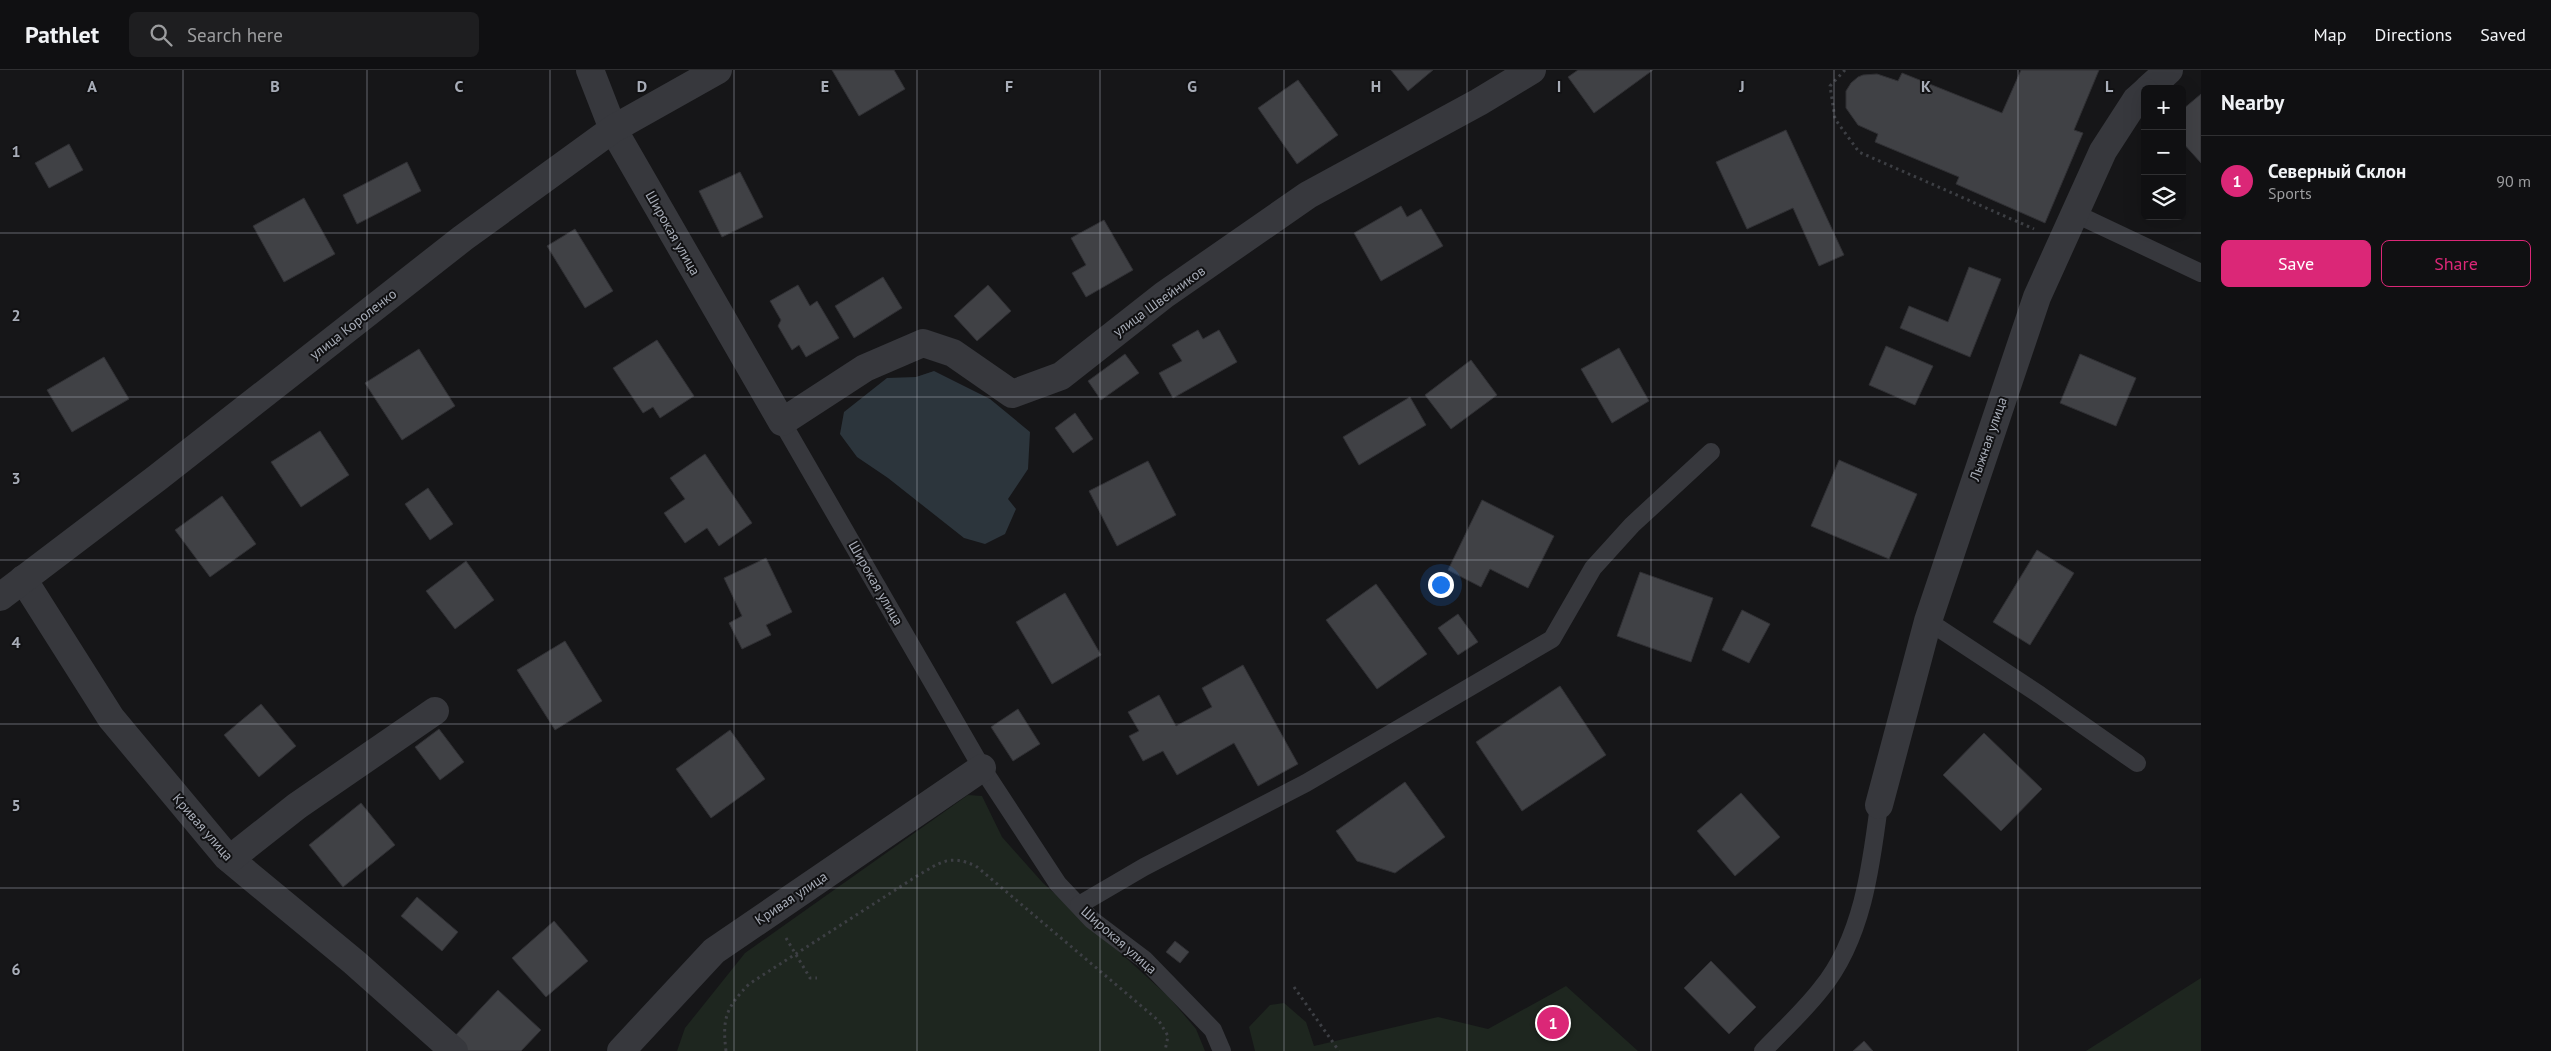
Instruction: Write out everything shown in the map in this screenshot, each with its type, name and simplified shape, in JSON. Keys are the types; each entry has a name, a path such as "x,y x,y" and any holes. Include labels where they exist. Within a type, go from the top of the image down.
{"street":[{"name":"Широкая улица","path":"590,70 613,129 782,422"},
{"name":"улица Короленко","path":"0,597 156,478 462,238 613,129 718,70"},
{"name":"улица Швейников","path":"782,422 866,368 923,343 953,353 1012,394 1061,376 1164,295 1308,195 1479,102 1532,70"},
{"path":"2152,85 2168,70"},
{"name":"Лыжная улица","path":"1880,805 1928,621 2037,297 2103,151 2136,100 2141,96"},
{"name":"Кривая улица","path":"24,579 111,718 230,859 354,962 454,1051"},
{"path":"230,859 297,806 435,711"},
{"name":"Кривая улица","path":"621,1051 714,951 982,768"}],"lane":[{"path":"2076,214 2201,273"},
{"name":"Широкая улица","path":"782,422 982,768 1058,884 1092,920 1145,960 1213,1030 1222,1051"},
{"path":"1079,905 1144,867 1306,783 1552,639 1593,568 1632,526 1711,452"},
{"path":"1928,621 2040,695 2137,763"},
{"path":"1763,1051 1822,988 1852,937 1871,870 1880,805"}],"path":[{"path":"1845,70 1830,86 1832,104 1835,119 1859,152 2038,231"},
{"path":"726,1051 723,1025 734,1000 749,984 945,859 962,859 976,866 1159,1021 1168,1036 1164,1051"},
{"path":"770,912 810,978 817,978"},
{"path":"1294,987 1339,1051"}],"shaded area":[{"path":"934,371 990,399 1030,432 1028,469 1008,499 1016,509 1005,534 985,544 964,538 888,478 857,457 840,434 844,412 887,378 916,377"},
{"path":"968,795 982,796 1002,837 1043,883 1168,996 1196,1029 1205,1051 677,1051 685,1028 745,953"},
{"path":"2201,978 2201,1051 2086,1051"},
{"path":"1566,986 1638,1051 1255,1051 1249,1027 1270,1005 1284,1003 1306,1022 1314,1046 1438,1017 1488,1029"}],"building":[{"path":"832,70 894,70 905,89 859,116"},
{"path":"1391,70 1433,70 1408,91"},
{"path":"1578,70 1653,70 1594,113 1568,77"},
{"path":"2021,70 2099,70 2074,130 2083,133 2045,223 1956,184 1959,177 1875,142 1878,134 1858,125 1846,108 1846,91 1858,77 1877,74 1898,81 1902,73 2002,113"},
{"path":"1298,80 1338,135 1297,164 1258,108"},
{"path":"2201,94 2201,163 2186,146 2186,107"},
{"path":"1786,130 1844,255 1819,266 1793,208 1747,229 1716,162"},
{"path":"69,144 83,170 49,188 35,163"},
{"path":"407,162 421,191 357,224 343,195"},
{"path":"740,172 763,217 722,237 699,191"},
{"path":"304,198 335,254 284,282 253,226"},
{"path":"1401,206 1407,217 1421,209 1443,246 1381,281 1354,233"},
{"path":"1104,220 1133,270 1086,297 1072,273 1086,265 1071,238"},
{"path":"575,229 613,291 585,308 547,246"},
{"path":"1969,267 2001,279 1970,357 1900,328 1909,306 1948,322"},
{"path":"883,277 902,308 854,338 835,306"},
{"path":"798,285 810,306 817,301 839,338 806,357 799,345 792,350 778,326 781,320 770,301"},
{"path":"988,285 1011,311 977,341 954,316"},
{"path":"1198,330 1203,339 1219,330 1237,362 1173,398 1159,373 1182,361 1172,345"},
{"path":"657,340 694,396 660,418 653,407 643,413 613,368"},
{"path":"1886,346 1933,366 1915,405 1869,385"},
{"path":"1619,348 1649,401 1612,423 1581,369"},
{"path":"419,349 455,406 402,440 365,383"},
{"path":"1125,354 1139,373 1101,400 1088,381"},
{"path":"2080,354 2136,378 2116,426 2060,403"},
{"path":"104,357 129,399 72,432 47,390"},
{"path":"1471,360 1497,395 1451,429 1425,395"},
{"path":"1410,397 1426,425 1359,465 1343,437"},
{"path":"1075,413 1093,439 1073,453 1055,428"},
{"path":"320,431 349,475 301,507 271,462"},
{"path":"705,454 752,523 719,546 707,528 685,543 664,513 685,499 670,478"},
{"path":"1839,460 1917,494 1889,559 1811,526"},
{"path":"1148,461 1176,515 1117,546 1089,491"},
{"path":"428,488 453,524 430,540 405,504"},
{"path":"222,496 256,544 210,577 175,530"},
{"path":"1482,500 1554,536 1528,588 1490,569 1481,587 1448,570"},
{"path":"2037,550 2074,573 2030,645 1993,622"},
{"path":"766,558 792,612 766,625 771,635 742,649 729,623 742,616 724,578"},
{"path":"466,561 494,600 455,629 426,591"},
{"path":"1640,572 1713,598 1691,662 1617,636"},
{"path":"1376,584 1427,654 1377,689 1326,620"},
{"path":"1065,593 1101,655 1052,684 1016,622"},
{"path":"1742,610 1770,624 1749,663 1722,650"},
{"path":"1458,614 1478,642 1458,655 1438,628"},
{"path":"565,641 602,701 555,730 517,670"},
{"path":"1243,665 1298,764 1258,786 1234,743 1177,775 1163,751 1143,761 1129,736 1139,731 1128,712 1159,695 1176,726 1212,707 1202,688"},
{"path":"1560,686 1606,755 1522,811 1476,742"},
{"path":"261,704 296,746 259,777 224,735"},
{"path":"1018,709 1040,744 1013,761 991,727"},
{"path":"439,729 464,762 440,780 415,747"},
{"path":"730,730 765,779 711,818 676,769"},
{"path":"1984,733 2042,789 2001,831 1943,775"},
{"path":"1405,782 1445,837 1395,873 1357,861 1336,831"},
{"path":"1741,793 1780,837 1735,876 1697,831"},
{"path":"361,803 395,845 343,887 309,845"},
{"path":"417,897 458,932 442,951 401,916"},
{"path":"554,921 588,961 546,997 512,958"},
{"path":"1175,941 1189,952 1180,963 1166,952"},
{"path":"1711,961 1756,1007 1729,1034 1684,988"},
{"path":"498,990 541,1030 521,1051 466,1051 453,1038"},
{"path":"1864,1041 1873,1051 1853,1051"}],"place":[{"name":"Северный Склон","path":"1553,1023"}]}
